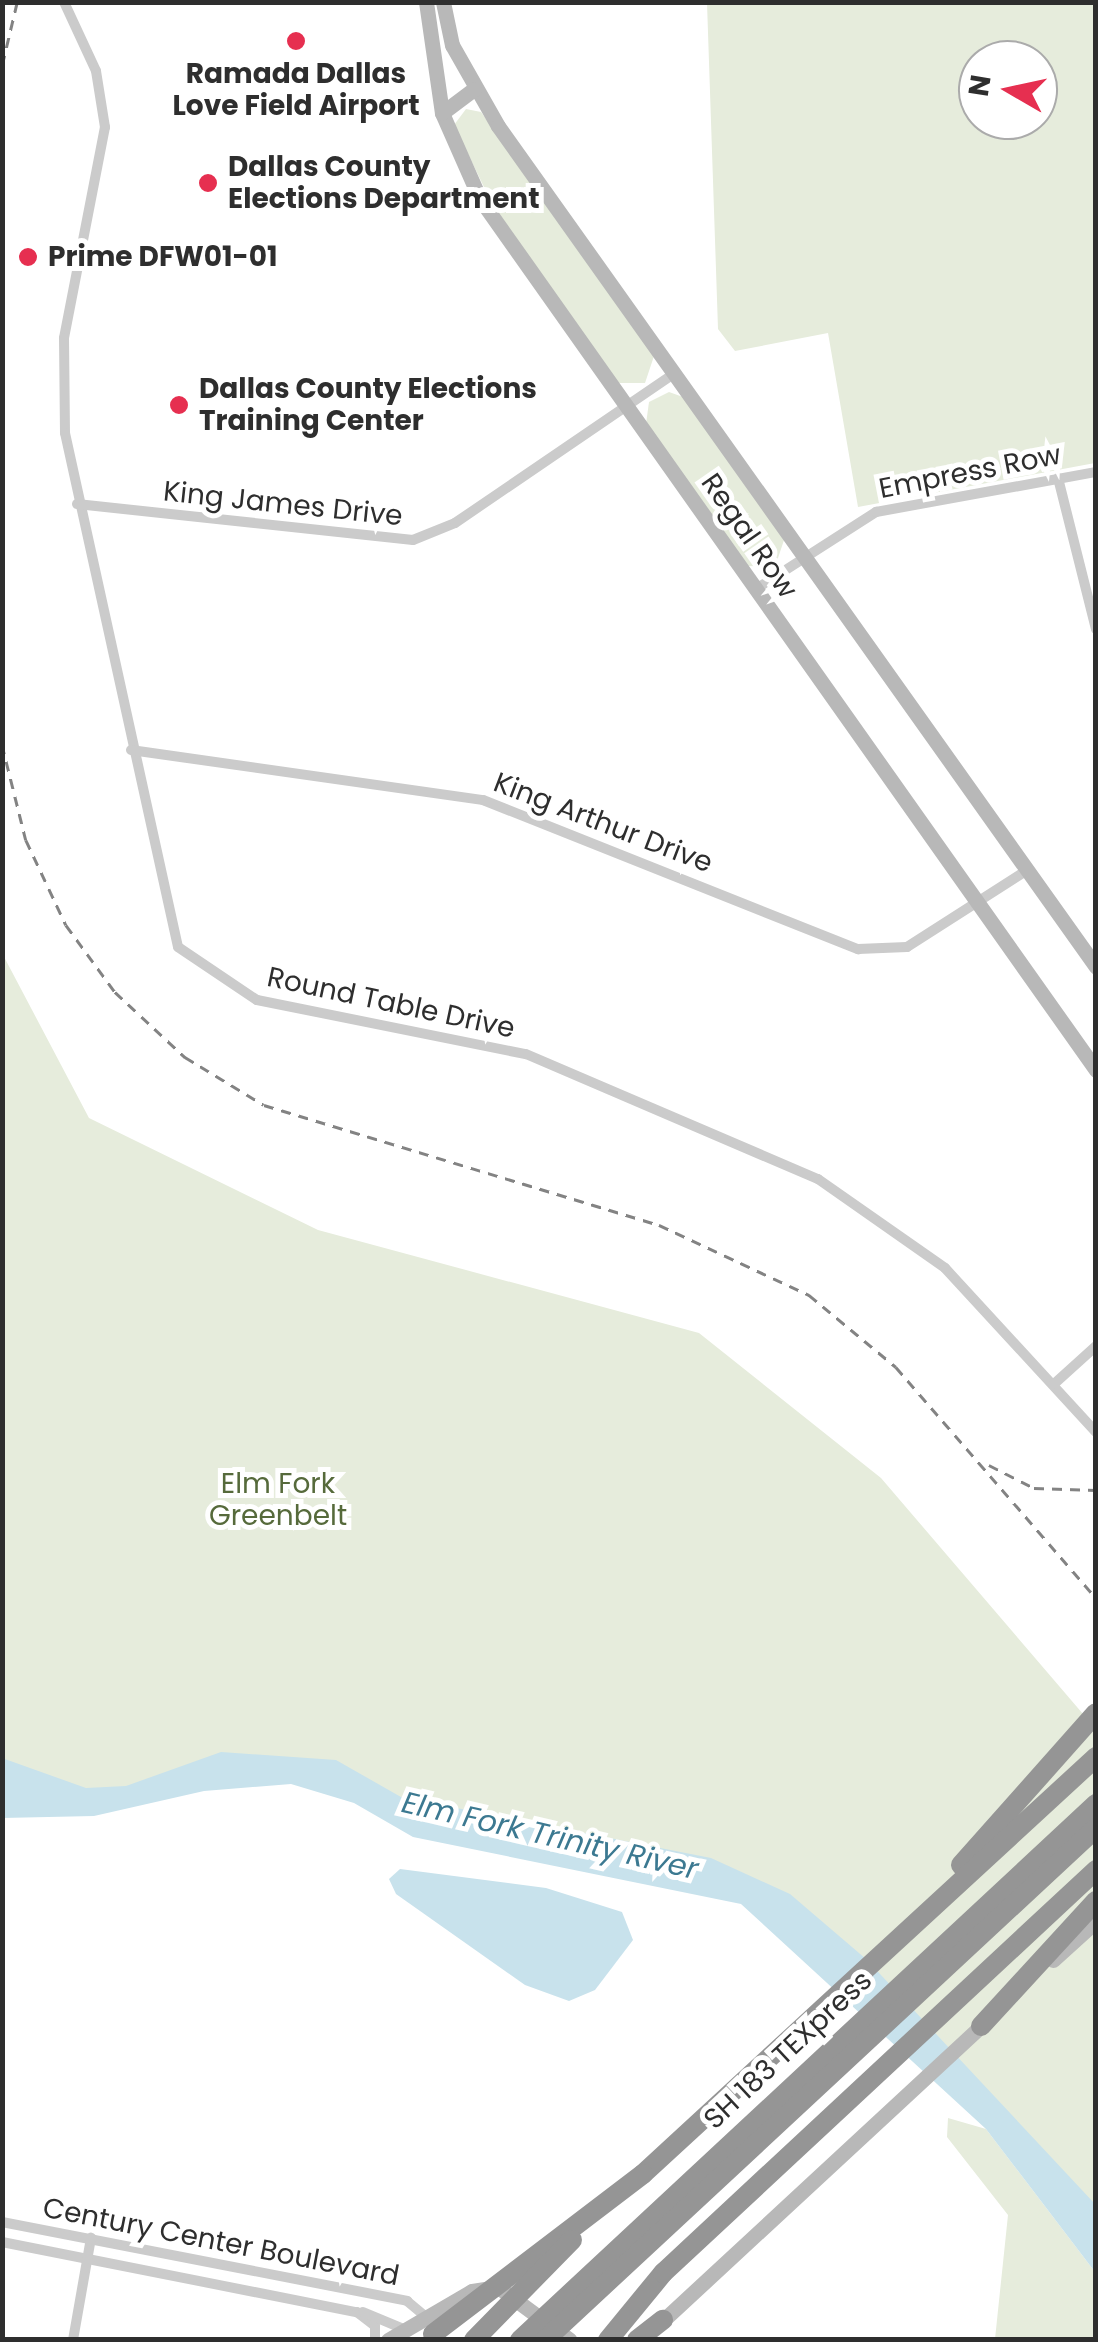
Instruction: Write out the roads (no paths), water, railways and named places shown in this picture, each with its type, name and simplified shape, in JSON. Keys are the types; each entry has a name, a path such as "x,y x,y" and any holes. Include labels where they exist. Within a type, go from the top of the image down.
{"highway":[{"path":"903,1933 1096,1712"},
{"path":"474,2340 642,2174 1096,1757"},
{"name":"SH 183 TEXpress","path":"520,2340 1096,1804"},
{"name":"SH 183 TEXpress","path":"545,2340 1096,1828"},
{"path":"591,2340 1096,1870"},
{"path":"980,2026 1096,1901"},
{"path":"428,2340 642,2174"},
{"path":"608,2340 656,2280"},
{"path":"640,2340 663,2320"}],"main road":[{"name":"Regal Row","path":"426,2 442,113 480,199 1096,1070"},
{"name":"Regal Row","path":"444,2 445,22 474,90 1096,967"},
{"path":"442,113 474,90"},
{"path":"663,2320 1096,1921"},
{"path":"388,2340 425,2316 498,2286 570,2340"}],"street":[{"name":"Round Table Drive","path":"64,2 96,71 105,127 63,349 77,504 172,935 209,974 292,1011 526,1054 780,1160 910,1238 1096,1432"},
{"name":"King James Drive","path":"77,504 413,540 456,523 674,373"},
{"name":"Empress Row","path":"756,589 804,554 876,512 1096,472"},
{"path":"1058,478 1096,629"},
{"name":"King Arthur Drive","path":"132,750 483,800 858,949 904,948 1026,871"},
{"path":"1054,1384 1096,1346"},
{"name":"Century Center Boulevard","path":"2,2222 408,2301 425,2316"},
{"path":"74,2340 91,2238"},
{"name":"Century Center Boulevard","path":"2,2242 88,2257 142,2276 358,2312 375,2326 375,2340"},
{"path":"358,2312 406,2330"}],"water":[{"name":"Elm Fork Trinity River","path":"221,1752 336,1760 401,1797 711,1858 790,1894 866,1959 1095,2204 1095,2272 986,2129 741,1904 413,1837 354,1803 291,1784 204,1791 94,1816 2,1818 2,1758 86,1788 126,1786"},
{"path":"400,1869 546,1888 622,1912 633,1940 595,1990 569,2001 525,1985 396,1894 389,1879"}],"railway":[{"path":"2,65 17,2"},
{"path":"2,744 26,840 66,925 115,992 185,1057 264,1105 659,1225 809,1295 896,1367 1096,1598"},
{"path":"989,1465 1034,1488 1096,1490"}],"place":[{"name":"Ramada Dallas Love Field Airport","path":"296,41"},
{"name":"Dallas County Elections Department","path":"208,183"},
{"name":"Prime DFW01-01","path":"28,257"},
{"name":"Dallas County Elections Training Center","path":"179,405"}],"park label":[{"name":"Elm Fork Greenbelt","path":"278,1500"}]}
